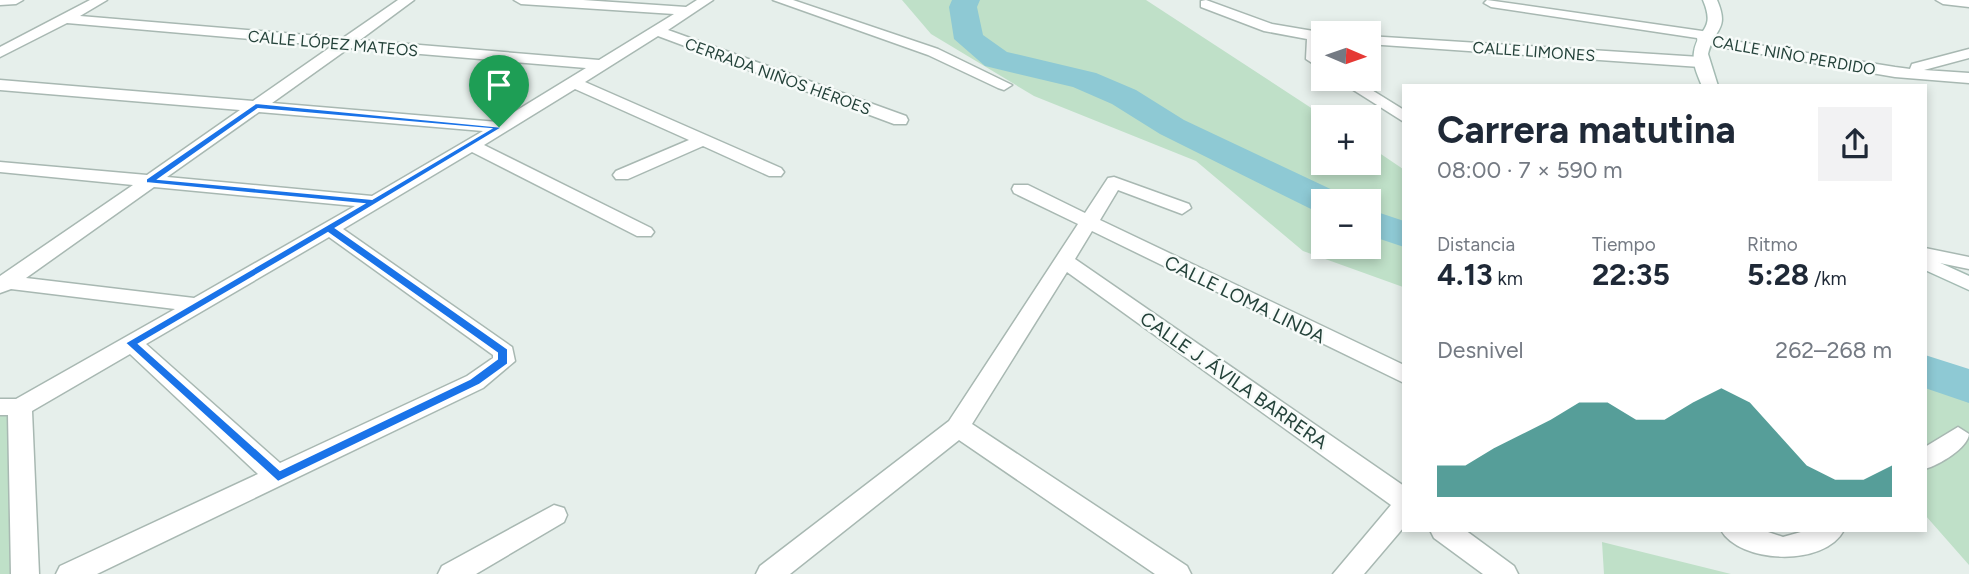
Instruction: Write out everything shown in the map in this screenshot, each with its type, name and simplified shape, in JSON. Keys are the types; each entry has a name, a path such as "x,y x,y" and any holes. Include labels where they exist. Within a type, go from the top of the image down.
{"street":[{"path":"0,1 16,0"},
{"path":"0,53 100,0"},
{"path":"2,284 407,0"},
{"path":"521,0 689,11"},
{"path":"25,574 10,407 131,343 471,145 706,0"},
{"path":"780,0 933,52 1004,85"},
{"path":"1709,84 1700,62 1706,38 1716,26 1716,14 1710,0"},
{"path":"1943,0 1969,3"},
{"name":"CALLE NIÑO PERDIDO","path":"1491,3 1895,72 1969,78"},
{"path":"1206,4 1269,28 1311,35"},
{"name":"CALLE LÓPEZ MATEOS","path":"66,19 601,65"},
{"name":"CERRADA NIÑOS HÉROES","path":"657,31 900,120"},
{"name":"CALLE LIMONES","path":"1381,41 1700,62"},
{"path":"1895,72 1969,53"},
{"path":"572,82 775,172"},
{"path":"0,85 499,127"},
{"path":"1363,91 1402,116"},
{"path":"622,175 703,140"},
{"path":"471,145 644,232"},
{"path":"0,166 373,202"},
{"path":"770,574 958,427 1114,182 1182,208"},
{"name":"CALLE LOMA LINDA","path":"1021,189 1086,223 1402,374"},
{"path":"70,574 475,382 504,361 503,352 329,228"},
{"path":"1927,254 1969,263"},
{"name":"CALLE J. ÁVILA BARRERA","path":"1064,260 1402,499"},
{"path":"1927,263 1969,284"},
{"path":"2,284 195,305"},
{"path":"131,343 278,477"},
{"path":"958,427 1177,574"},
{"path":"1927,459 1958,436"},
{"path":"1347,574 1402,510"},
{"path":"452,574 554,515"},
{"path":"1447,532 1504,574"},
{"path":"1739,532 1766,545 1790,550 1810,545 1826,532"}],"green space":[{"path":"902,0 1146,0 1311,108 1311,175 1381,175 1381,154 1402,168 1402,287 1325,259 1381,259 1381,189 1311,189 1311,254 1303,251 1196,161 1034,96 931,34"},
{"path":"1927,364 1969,382 1969,565 1927,517"},
{"path":"0,407 20,407 25,574 0,574"},
{"path":"1602,542 1731,574 1604,574"}],"waterway":[{"path":"966,0 963,7 969,39 996,59 1084,80 1124,97 1172,127 1311,194"},
{"path":"1381,226 1402,234"},
{"path":"1927,372 1969,386"}],"route":[{"path":"499,127 256,106 150,181 373,202 329,228 503,352 504,361 475,382 278,477 131,343 195,305 329,228 471,145 499,127"}]}
